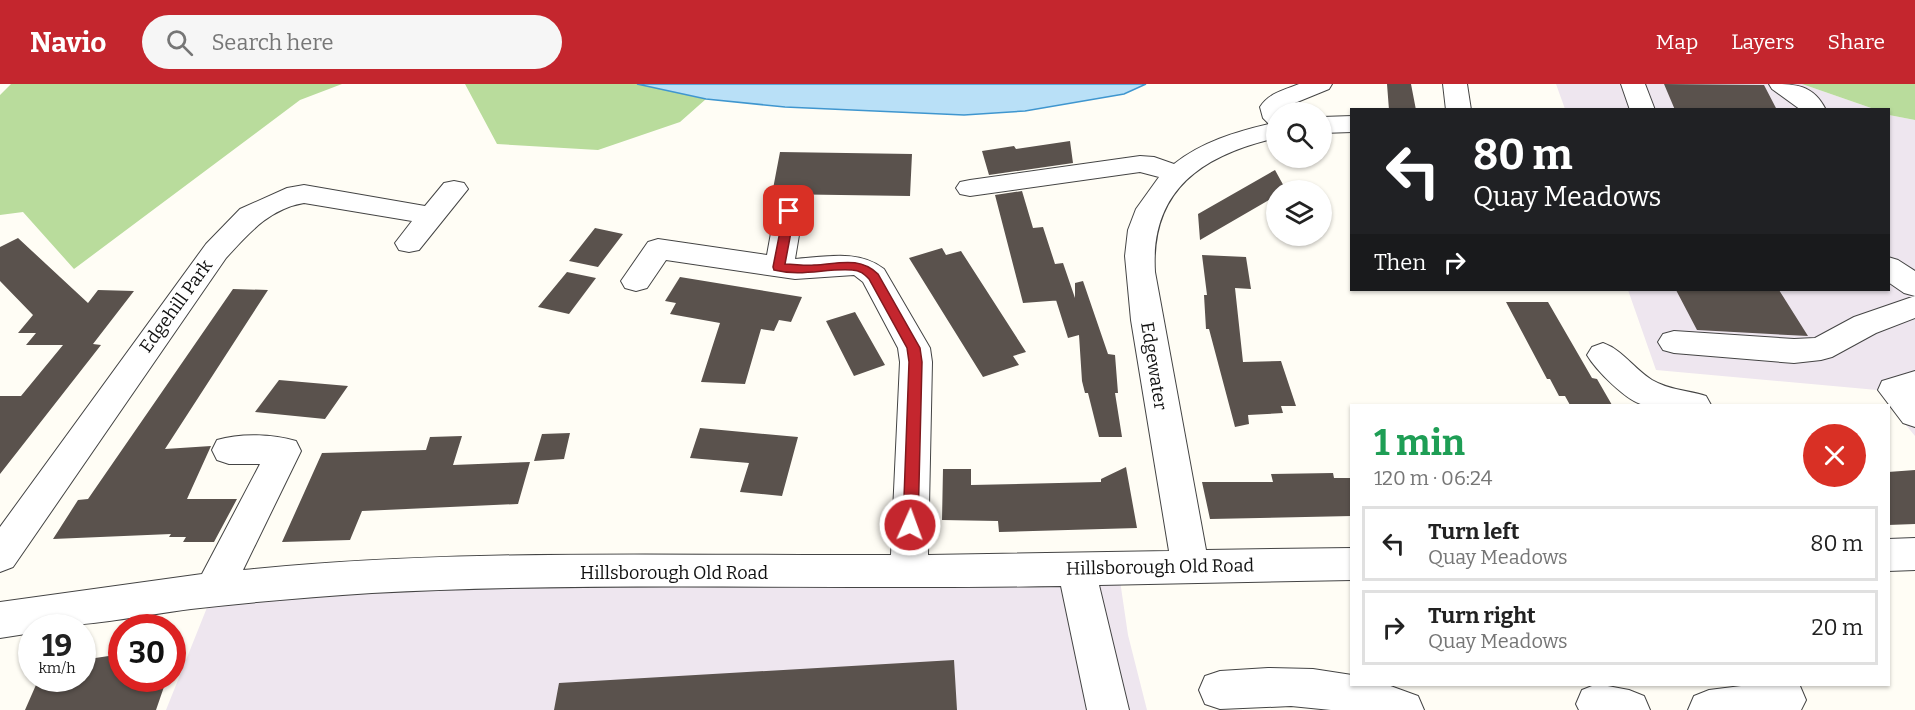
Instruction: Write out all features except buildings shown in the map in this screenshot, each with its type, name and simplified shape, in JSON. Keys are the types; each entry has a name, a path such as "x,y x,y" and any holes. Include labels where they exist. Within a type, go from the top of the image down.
{"street":[{"path":"1276,102 1320,84"},
{"path":"1455,84 1459,108"},
{"path":"1633,84 1642,108"},
{"path":"1781,84 1810,102 1813,108"},
{"path":"1332,125 1350,124"},
{"name":"Edgewater","path":"1190,566 1146,317 1141,263 1141,231 1151,207 1175,174 1216,149 1240,139 1266,132"},
{"path":"970,188 1140,164 1154,165 1175,174"},
{"path":"409,243 454,189"},
{"name":"Edgehill Park","path":"0,556 197,276 233,231 250,214 287,197 304,194 432,216"},
{"path":"779,267 789,211"},
{"path":"636,281 658,249 811,270 852,265 864,268 874,276 914,348 916,362 909,572"},
{"path":"1890,268 1915,286"},
{"path":"1674,342 1794,351 1821,349 1865,325 1915,307"},
{"path":"1603,355 1638,387 1661,400 1687,404"},
{"path":"1915,383 1894,390 1915,414"},
{"path":"214,590 284,451 229,450"},
{"path":"1890,555 1915,554"},
{"name":"Hillsborough Old Road","path":"0,620 214,590 303,581 512,573 909,572 1350,564"},
{"path":"1076,568 1108,710"},
{"path":"1220,690 1303,686 1345,691 1403,710"},
{"path":"1725,709 1785,700"}],"shaded area":[{"path":"1556,84 1802,84 1871,108 1565,108"},
{"path":"1890,115 1915,120 1915,436 1877,390 1656,370 1628,291 1890,291"},
{"path":"1118,567 1128,635 1147,710 166,710 173,692 186,692 186,660 214,590"}],"green space":[{"path":"11,84 342,84 300,100 74,269 23,212 0,215 0,95"},
{"path":"465,84 637,84 706,99 680,122 598,150 497,144"},
{"path":"1802,84 1915,84 1915,120 1890,115 1890,108 1871,108"}],"water":[{"path":"637,84 1146,84 1124,94 1025,111 964,115 785,107 706,99"}],"route":[{"path":"789,211 779,267 811,270 852,265 864,268 874,276 914,348 916,362 910,525"}]}
